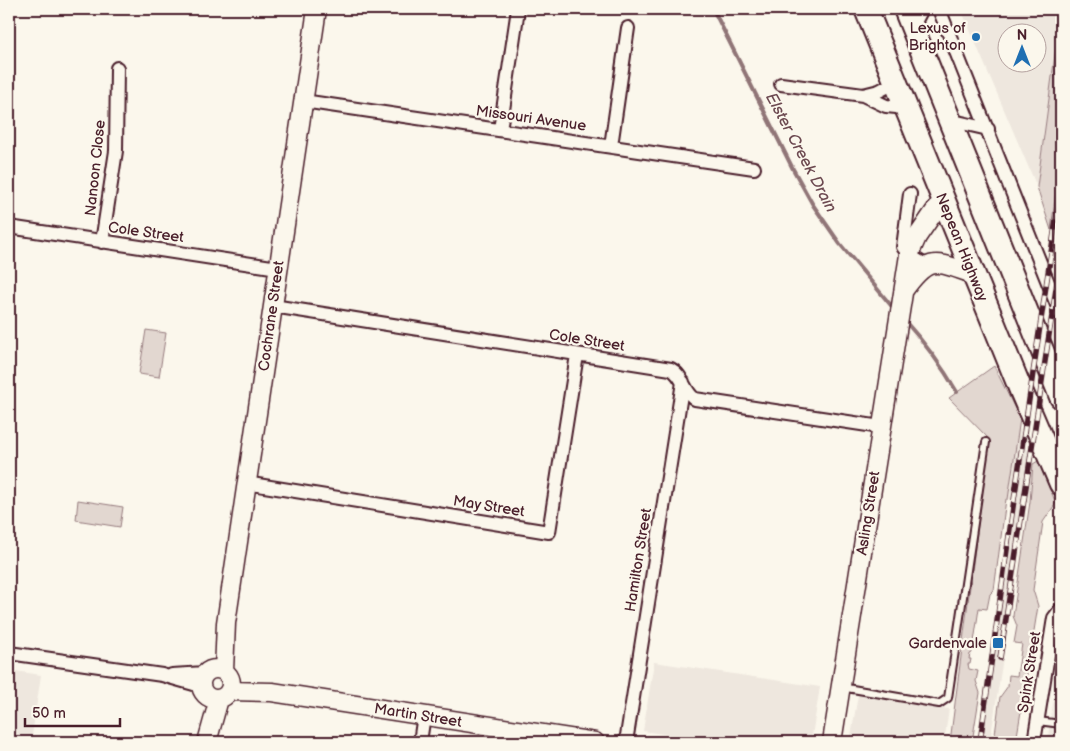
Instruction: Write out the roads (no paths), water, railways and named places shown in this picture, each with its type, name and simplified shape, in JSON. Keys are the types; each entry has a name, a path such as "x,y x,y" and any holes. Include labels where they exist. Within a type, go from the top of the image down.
{"highway":[{"name":"Nepean Highway","path":"866,9 973,274 1061,484"},
{"path":"913,14 949,120 1061,397"},
{"path":"916,133 949,120"}],"street":[{"name":"Cochrane Street","path":"208,739 317,9"},
{"path":"500,130 518,9"},
{"path":"938,9 988,129 1061,315"},
{"path":"611,146 628,28"},
{"name":"Nanoon Close","path":"102,242 116,151 117,68"},
{"path":"863,95 879,91 896,82"},
{"path":"781,84 863,95 886,106 907,108"},
{"name":"Missouri Avenue","path":"303,101 754,168"},
{"path":"949,120 988,129"},
{"name":"Asling Street","path":"909,255 905,251 903,244 910,194"},
{"name":"Asling Street","path":"831,739 909,255 917,237 943,199"},
{"name":"Cole Street","path":"9,227 278,268"},
{"path":"909,255 927,266 944,264 973,274"},
{"name":"Asling Street","path":"903,292 916,273 927,266"},
{"name":"Cole Street","path":"273,306 670,369 677,373 689,393 695,399 881,427"},
{"name":"May Street","path":"246,483 549,532 576,355"},
{"name":"Hamilton Street","path":"626,742 683,382"},
{"name":"Spink Street","path":"1034,742 1054,618 1061,609"},
{"name":"Martin Street","path":"9,653 594,742"},
{"path":"420,742 424,715"}],"lane":[{"path":"840,687 939,704 948,698 986,442"},
{"path":"1038,721 1061,724"}],"waterway":[{"name":"Elster Creek Drain","path":"713,9 813,205 840,244 894,309"},
{"name":"Elster Creek Drain","path":"904,320 932,354 957,392"}],"railway":[{"path":"980,742 1061,186"},
{"path":"1000,658 1061,256"}],"place":[{"name":"Lexus of Brighton","path":"976,37"},
{"name":"Gardenvale","path":"998,643"}]}
